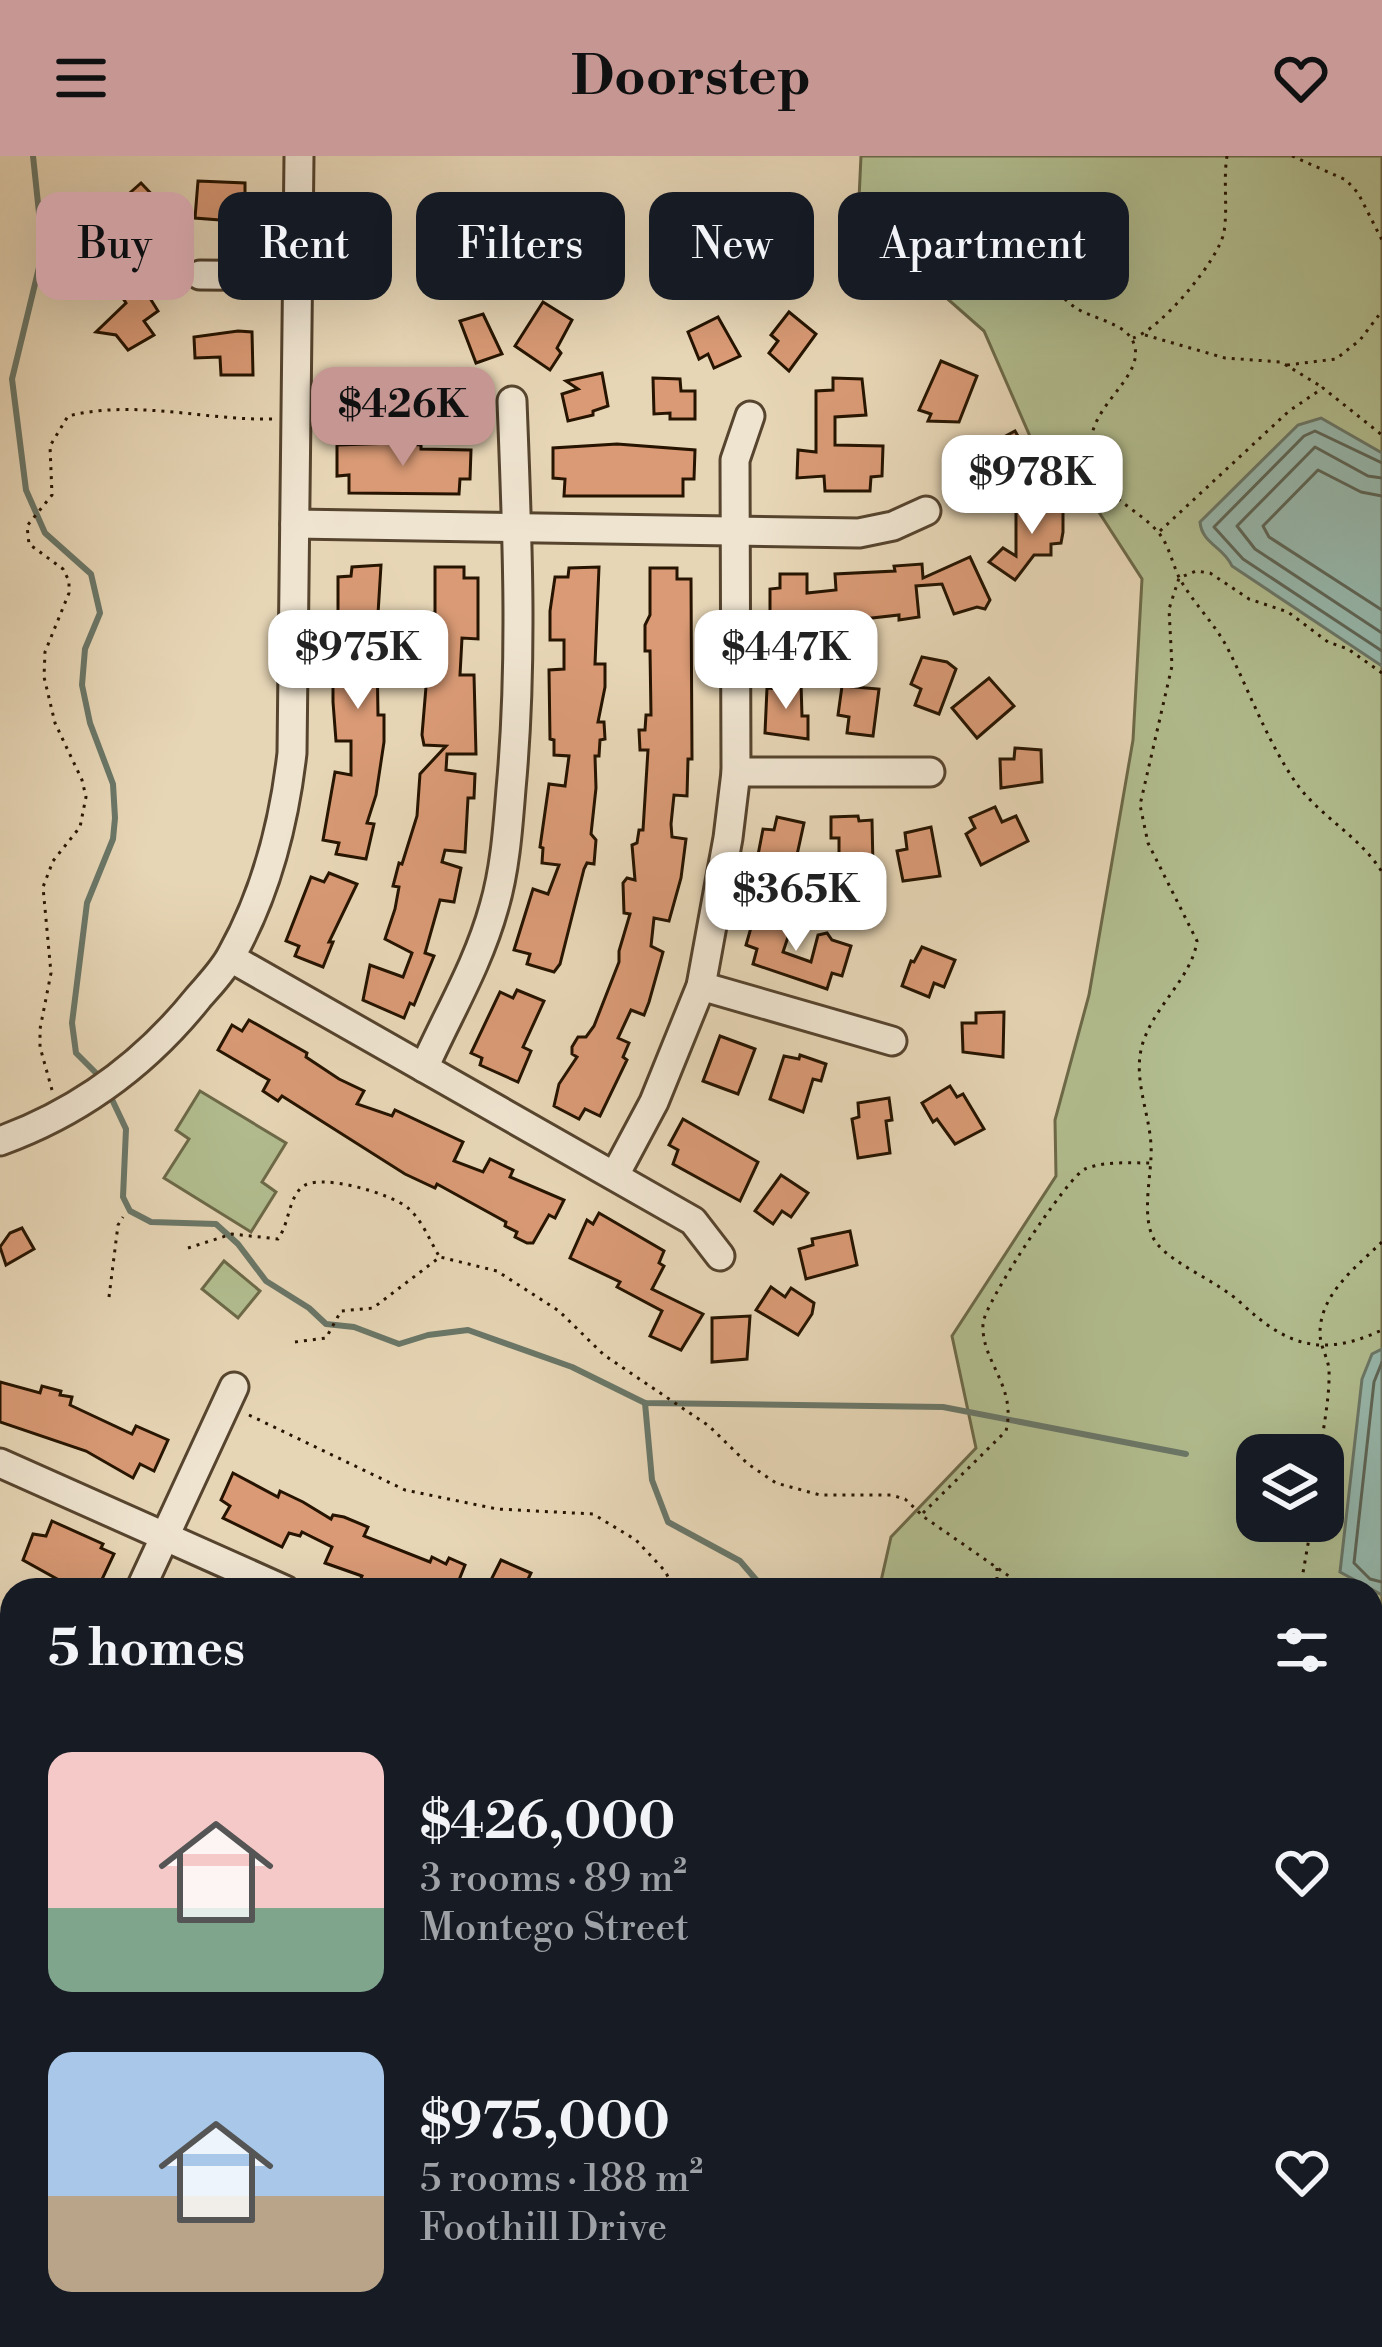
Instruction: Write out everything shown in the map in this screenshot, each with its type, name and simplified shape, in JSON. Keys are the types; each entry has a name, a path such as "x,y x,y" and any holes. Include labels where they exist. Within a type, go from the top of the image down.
{"street":[{"path":"299,156 299,192"},
{"path":"200,275 218,275"},
{"path":"0,1141 63,1114 138,1062 180,1021 231,958 271,862 292,753 297,300"},
{"path":"424,1067 464,992 495,905 516,738 512,401"},
{"path":"615,1175 654,1102 701,986 736,772 735,460 750,416"},
{"path":"295,524 860,532 893,526 926,511"},
{"path":"736,772 929,772"},
{"path":"231,958 693,1221 720,1256"},
{"path":"701,986 892,1041"},
{"path":"145,1578 230,1396"},
{"path":"0,1462 259,1578"}],"path":[{"path":"1132,339 1144,335 1219,248 1227,156"},
{"path":"1292,156 1346,180 1358,193 1382,240"},
{"path":"1067,300 1132,339 1135,361 1094,422 1090,457 1096,473 1114,497 1159,532 1179,578 1228,649 1253,706 1298,786 1369,851 1382,872"},
{"path":"1287,365 1336,359 1360,340 1382,310"},
{"path":"1144,335 1225,358 1287,365 1382,435"},
{"path":"1159,532 1289,411 1323,388"},
{"path":"63,1114 40,1047 51,974 43,887 52,862 80,827 86,797 55,723 44,677 45,652 69,593 69,581 63,569 28,544 27,526 52,495 50,446 68,416 96,410 153,408 231,420 295,419"},
{"path":"1382,673 1288,612 1249,599 1210,573 1196,571 1179,578 1169,609 1172,666 1140,805 1148,843 1197,941 1195,956 1153,1016 1139,1050 1151,1162 1149,1217 1159,1245 1230,1293 1280,1337 1321,1346 1382,1330"},
{"path":"922,1515 1006,1432 1007,1392 982,1324 991,1300 1046,1214 1085,1168 1151,1162"},
{"path":"188,1248 232,1234 278,1239 303,1185 316,1179 391,1199 408,1208 440,1257 497,1271 559,1311 604,1355 709,1426 748,1464 776,1483 820,1495 905,1499 1013,1578"},
{"path":"109,1298 123,1217"},
{"path":"1322,1434 1329,1365 1319,1328 1325,1307 1352,1270 1382,1242"},
{"path":"295,1342 327,1336 341,1311 373,1308 389,1300 440,1257"},
{"path":"230,1396 405,1490 497,1509 593,1514 636,1540 669,1578"},
{"path":"1302,1578 1308,1542"},
{"path":"997,1566 998,1578"}],"green space":[{"path":"861,156 1382,156 1382,1578 882,1578 891,1537 976,1448 952,1336 1056,1176 1055,1120 1089,995 1133,740 1142,579 1093,503 1053,489 984,331 949,300 1129,300 1129,192 859,192"},
{"path":"200,1091 286,1143 262,1182 276,1192 251,1232 164,1178 189,1139 176,1130"},
{"path":"224,1261 260,1291 238,1318 202,1289"}],"water":[{"path":"1321,418 1382,453 1382,666 1232,566 1209,541 1200,522 1298,425"},
{"path":"1382,1349 1382,1578 1351,1578 1340,1572 1362,1379 1372,1354"}],"building":[{"path":"198,181 245,183 245,192 218,192 218,220 195,218"},
{"path":"124,300 151,300 158,311 144,321 154,335 128,350 116,335 96,332"},
{"path":"543,302 572,320 550,370 515,346"},
{"path":"789,312 816,334 789,371 769,353 778,341 771,335"},
{"path":"483,314 502,354 476,363 460,321"},
{"path":"718,317 740,356 714,368 708,354 699,359 688,332"},
{"path":"252,332 253,375 221,375 220,357 195,358 194,337"},
{"path":"941,361 977,376 959,422 928,421 931,414 919,410"},
{"path":"406,372 450,374 451,418 431,417 432,407 400,406 398,387 404,387"},
{"path":"602,373 608,406 568,421 562,394 578,389 566,381"},
{"path":"653,378 680,379 681,391 695,391 695,419 654,414"},
{"path":"833,378 862,379 866,415 835,417 835,445 883,446 882,476 871,477 870,491 825,491 824,476 797,478 798,450 816,452 816,391 833,390"},
{"path":"1015,431 1034,464 992,487 981,464 994,456 989,445"},
{"path":"394,443 471,450 470,479 460,479 459,494 349,493 349,475 337,476 337,445"},
{"path":"617,444 695,450 694,479 683,479 683,496 564,496 565,479 553,478 553,448"},
{"path":"1016,504 1063,506 1063,532 1061,543 1051,544 1051,555 1034,555 1015,580 989,562 1003,548 1016,556"},
{"path":"970,557 990,600 985,609 954,614 942,584 916,586 919,617 827,623 827,614 770,618 770,589 780,588 780,574 807,574 807,593 836,590 835,574 895,571 894,566 922,564 923,578"},
{"path":"381,565 378,614 385,614 385,643 383,653 377,653 378,715 384,715 384,742 367,823 374,824 366,859 336,854 339,843 323,840 335,772 351,775 351,741 336,741 333,702 333,673 350,672 350,640 338,640 338,577 351,576 352,567"},
{"path":"435,567 464,567 464,578 478,578 478,639 462,638 460,675 474,675 476,754 447,754 446,770 475,774 474,798 468,798 465,852 445,850 442,862 461,868 454,902 440,900 425,953 434,956 404,1018 363,1000 370,965 403,977 412,953 385,939 399,887 393,886 417,816 420,774 446,746 424,745 422,735 428,663 436,663 430,641"},
{"path":"599,567 595,664 605,664 598,722 604,722 605,739 600,740 599,756 595,756 594,864 587,863 584,869 554,972 527,964 530,954 514,950 533,889 548,894 559,865 542,863 540,847 549,784 565,786 569,756 554,755 554,740 550,739 549,670 564,669 564,640 550,640 550,611 555,577 568,577 569,568"},
{"path":"650,568 677,568 677,579 691,579 692,759 688,759 687,796 674,795 671,824 672,837 686,839 681,878 669,921 654,918 651,946 663,952 644,1015 631,1010 618,1038 629,1043 623,1057 627,1060 600,1116 585,1109 579,1119 554,1106 559,1084 577,1057 572,1047 594,1026 619,962 630,914 624,913 623,883 627,878 635,880 632,845 643,830 648,750 640,750 639,730 645,730 646,715 651,715 650,651 645,651"},
{"path":"922,657 947,662 956,669 939,714 915,705 921,689 911,684"},
{"path":"989,678 1014,706 977,738 952,708"},
{"path":"782,681 801,683 808,739 765,733 767,688 781,689"},
{"path":"842,686 879,689 873,736 847,733 849,717 838,715"},
{"path":"1015,748 1041,750 1042,782 1001,788 1000,759 1014,759"},
{"path":"995,807 1002,822 1016,816 1028,841 981,865 966,834 975,828 970,818"},
{"path":"858,816 859,821 872,820 873,866 843,873 839,870 839,838 831,838 831,817"},
{"path":"777,817 804,823 795,864 758,855 763,829 774,830"},
{"path":"931,827 940,876 903,881 897,851 907,849 905,833"},
{"path":"329,873 357,884 329,942 333,942 323,967 295,956 299,946 286,941 311,877 324,882"},
{"path":"754,917 792,925 783,952 811,962 818,935 827,933 832,940 851,946 842,976 832,973 827,989 753,964 757,949 746,945"},
{"path":"922,947 955,960 944,987 934,983 929,997 902,986"},
{"path":"517,990 544,1001 523,1047 531,1051 518,1082 480,1065 482,1058 471,1053 500,992 513,998"},
{"path":"1004,1012 1003,1057 963,1052 962,1023 976,1023 976,1013"},
{"path":"249,1020 364,1091 357,1104 392,1116 395,1110 463,1142 454,1161 483,1172 490,1159 513,1170 510,1177 564,1200 555,1218 549,1215 533,1243 527,1243 515,1237 517,1232 505,1226 506,1222 437,1184 435,1188 405,1174 282,1096 278,1101 263,1091 269,1080 218,1050 232,1025 242,1031"},
{"path":"720,1036 755,1049 738,1094 703,1081"},
{"path":"800,1055 826,1064 821,1081 813,1079 803,1112 770,1099 784,1056 799,1059"},
{"path":"950,1086 957,1097 963,1094 984,1129 955,1144 922,1103"},
{"path":"889,1098 890,1153 858,1158 852,1119 859,1117 858,1103"},
{"path":"683,1119 758,1162 740,1201 673,1164 678,1150 669,1145"},
{"path":"781,1175 808,1193 791,1217 782,1211 773,1224 755,1211"},
{"path":"599,1213 664,1251 659,1263 664,1266 652,1289 703,1314 681,1350 650,1336 662,1311 617,1287 620,1282 570,1258 587,1220 593,1224"},
{"path":"22,1228 34,1249 6,1265 0,1247 10,1233"},
{"path":"850,1231 857,1265 806,1279 799,1249 813,1245 812,1239"},
{"path":"771,1287 785,1297 791,1288 814,1303 798,1335 756,1310"},
{"path":"750,1316 747,1359 712,1362 712,1318"},
{"path":"0,1382 40,1393 42,1386 61,1391 60,1395 72,1397 70,1405 132,1434 136,1426 168,1440 154,1471 140,1464 133,1478 86,1451 0,1422"},
{"path":"233,1473 278,1497 280,1491 331,1519 333,1515 344,1517 368,1527 364,1536 430,1562 432,1557 446,1564 449,1558 465,1565 460,1578 361,1578 325,1563 332,1547 302,1532 300,1536 289,1533 282,1547 223,1518 230,1506 221,1500"},
{"path":"52,1521 103,1544 101,1548 114,1554 103,1578 55,1578 23,1560 33,1534 46,1536"},
{"path":"501,1560 531,1573 529,1578 492,1578"}],"waterway":[{"path":"33,156 43,251 12,379 26,490 45,533 91,574 100,613 85,649 82,685 90,723 113,784 115,818 113,839 87,903 72,1023 76,1053 102,1079"},
{"path":"108,1091 126,1129 123,1197 130,1211 151,1222 216,1224 266,1281 326,1324 354,1327 399,1344 468,1330 572,1367 645,1403 943,1407 1186,1454"},
{"path":"645,1403 652,1480 668,1522 740,1561 755,1578"}]}
